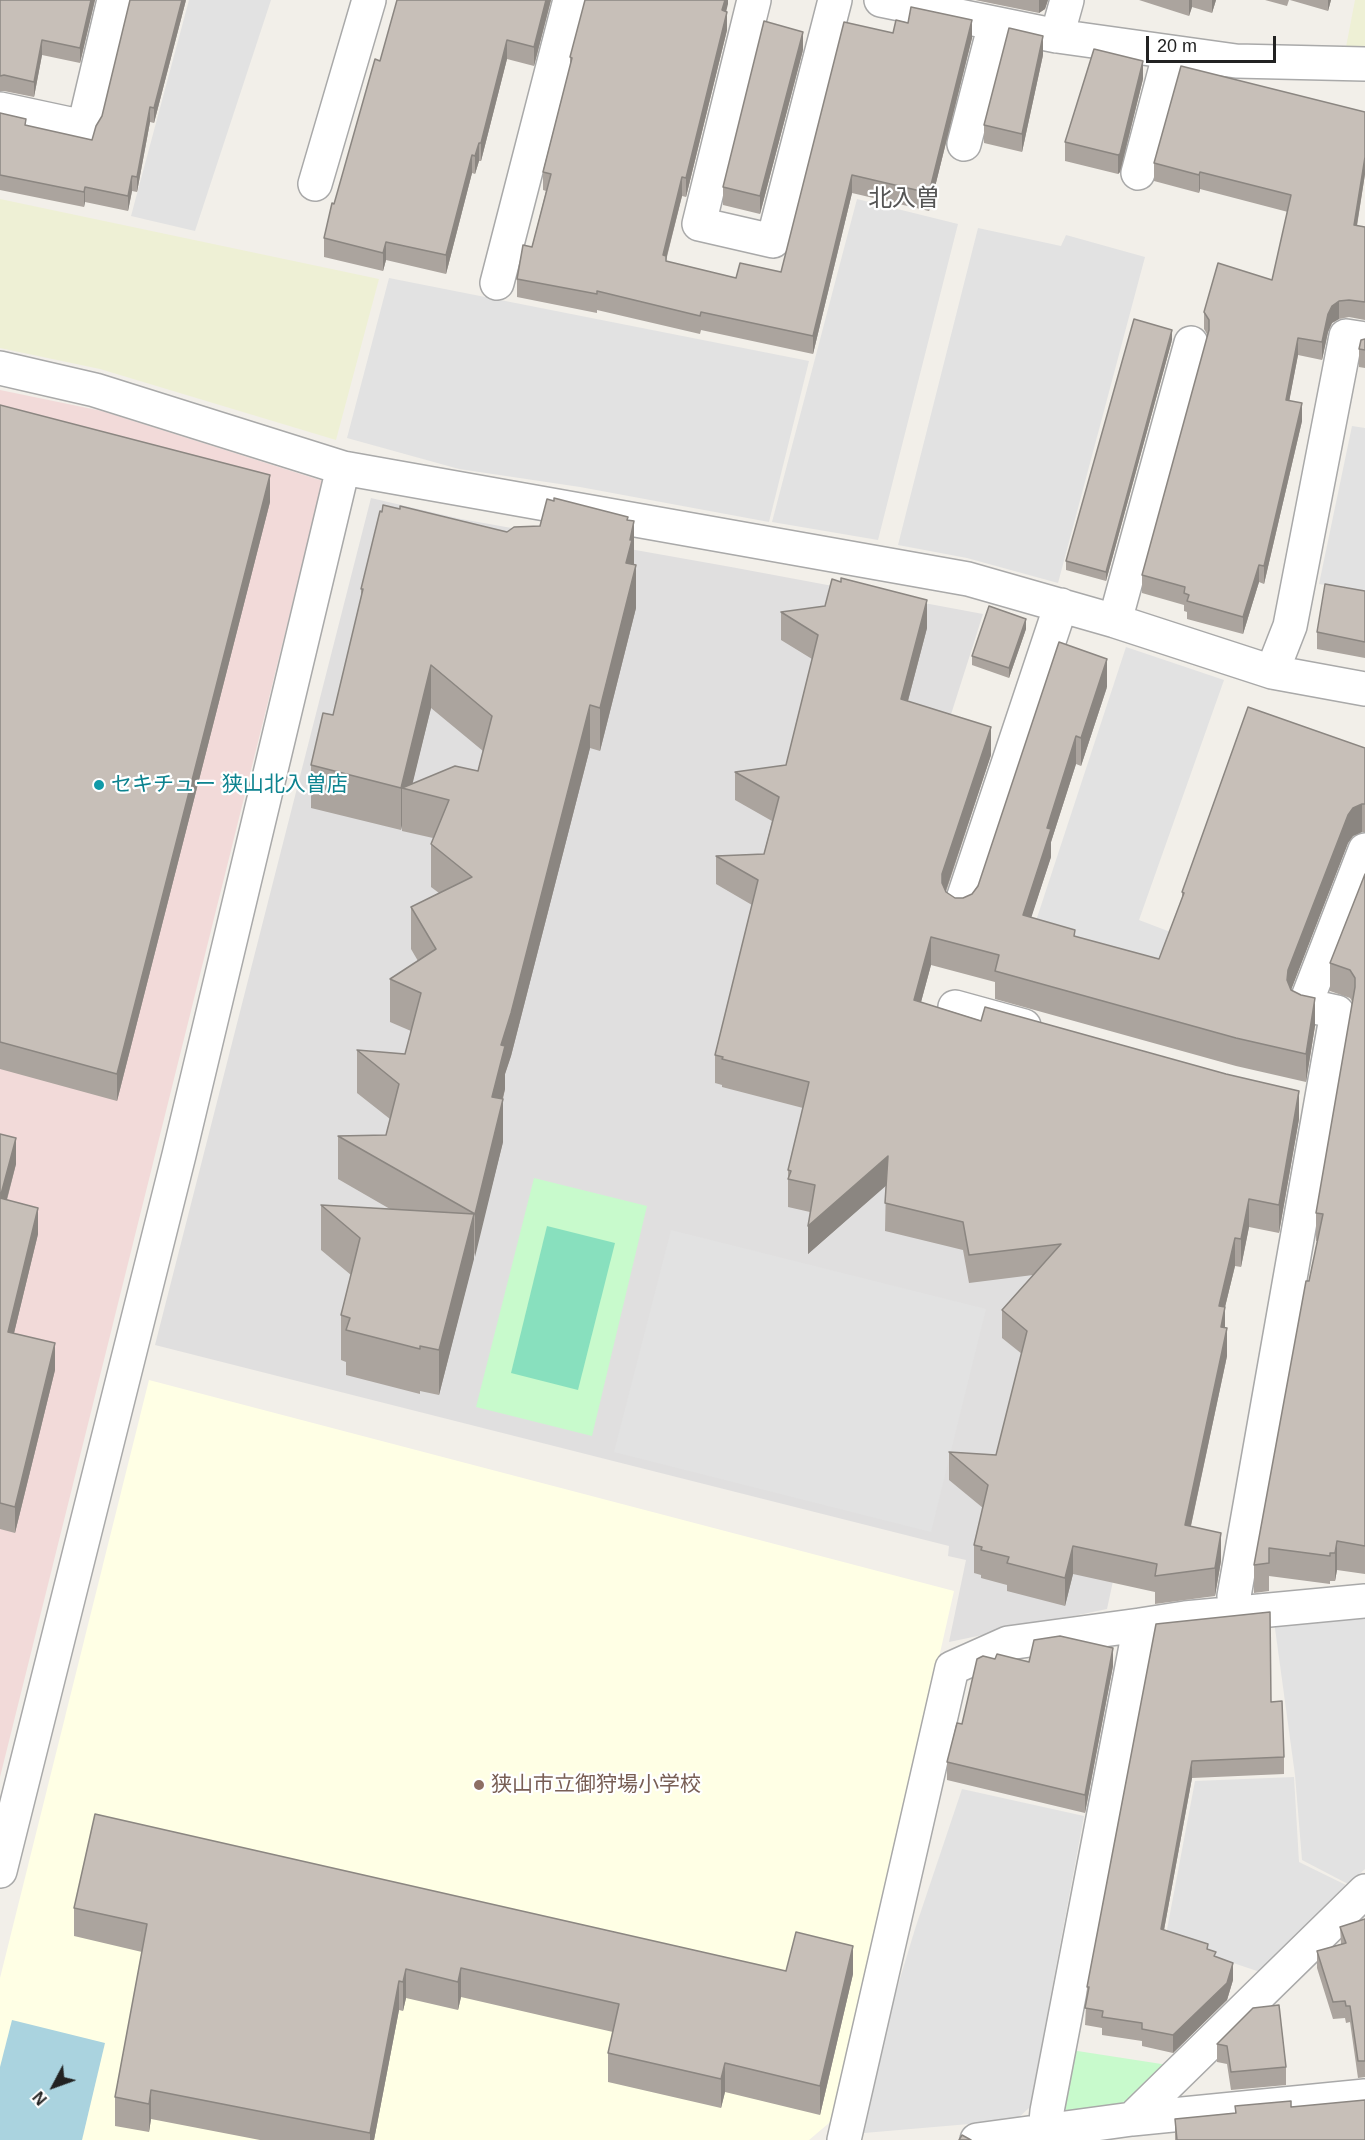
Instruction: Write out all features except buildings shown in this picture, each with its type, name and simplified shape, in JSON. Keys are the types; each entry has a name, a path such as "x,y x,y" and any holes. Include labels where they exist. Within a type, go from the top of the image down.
{"street":[{"path":"0,109 84,127 114,0"},
{"path":"315,184 369,0"},
{"path":"497,283 570,0"},
{"path":"754,0 699,224 773,242 835,0"},
{"path":"881,0 1057,36 1236,61 1365,64"},
{"path":"1057,36 1067,0"},
{"path":"964,144 995,24"},
{"path":"1138,173 1170,52"},
{"path":"1272,672 1290,626 1347,336 1365,339"},
{"path":"1115,621 1191,343"},
{"path":"0,368 95,390 343,468 968,579 1115,621 1272,672 1365,689"},
{"path":"0,1871 184,1132 343,468"},
{"path":"960,908 1061,605"},
{"path":"1235,1614 1234,1596 1337,1012 1305,1005 1365,850"},
{"path":"955,1007 1047,1033"},
{"path":"1288,1097 1322,1104"},
{"path":"844,2140 952,1668 1008,1643 1185,1618 1365,1601"},
{"path":"1043,2136 1140,1624"},
{"path":"1132,2119 1365,1891"},
{"path":"977,2140 1043,2136 1132,2119 1365,2096"}],"shaded area":[{"path":"189,0 271,0 195,231 131,216"},
{"path":"1355,0 1365,0 1365,47 1346,47"},
{"path":"0,199 379,279 336,440 100,369 0,348"},
{"path":"857,199 958,224 878,540 772,522"},
{"path":"978,228 1061,246 1066,235 1145,257 1058,583 967,558 898,545"},
{"path":"389,278 809,361 769,522 580,487 459,469 347,438"},
{"path":"0,390 102,411 323,481 0,1777"},
{"path":"1352,426 1365,428 1365,591 1319,584"},
{"path":"371,498 461,519 983,614 889,909 851,1079 1201,1171 1107,1609 949,1642 966,1560 948,1556 949,1546 155,1345"},
{"path":"1126,647 1224,680 1139,920 1173,933 1154,982 1032,933"},
{"path":"671,1230 986,1309 931,1532 614,1452"},
{"name":"狭山市立御狩場小学校","path":"149,1380 954,1591 835,2118 809,2140 0,2140 0,1978"},
{"path":"1365,1611 1365,1869 1348,1884 1302,1860 1295,1775 1274,1621"},
{"path":"1294,1777 1299,1862 1346,1885 1263,1973 1165,1940 1195,1781"},
{"path":"962,1789 1084,1816 1030,2107 1016,2120 864,2133 856,2124 915,1929"}],"green space":[{"path":"534,1178 647,1206 592,1436 476,1407"},
{"path":"547,1226 615,1243 578,1390 511,1373"},
{"path":"1071,2050 1168,2065 1110,2117 1075,2121 1060,2102"}],"water":[{"path":"12,2020 105,2043 82,2140 0,2140 0,2067"}],"place":[{"name":"セキチュー 狭山北入曽店","path":"99,785"},
{"name":"狭山市立御狩場小学校","path":"479,1785"}],"district":[{"name":"北入曽","path":"904,199"}]}
